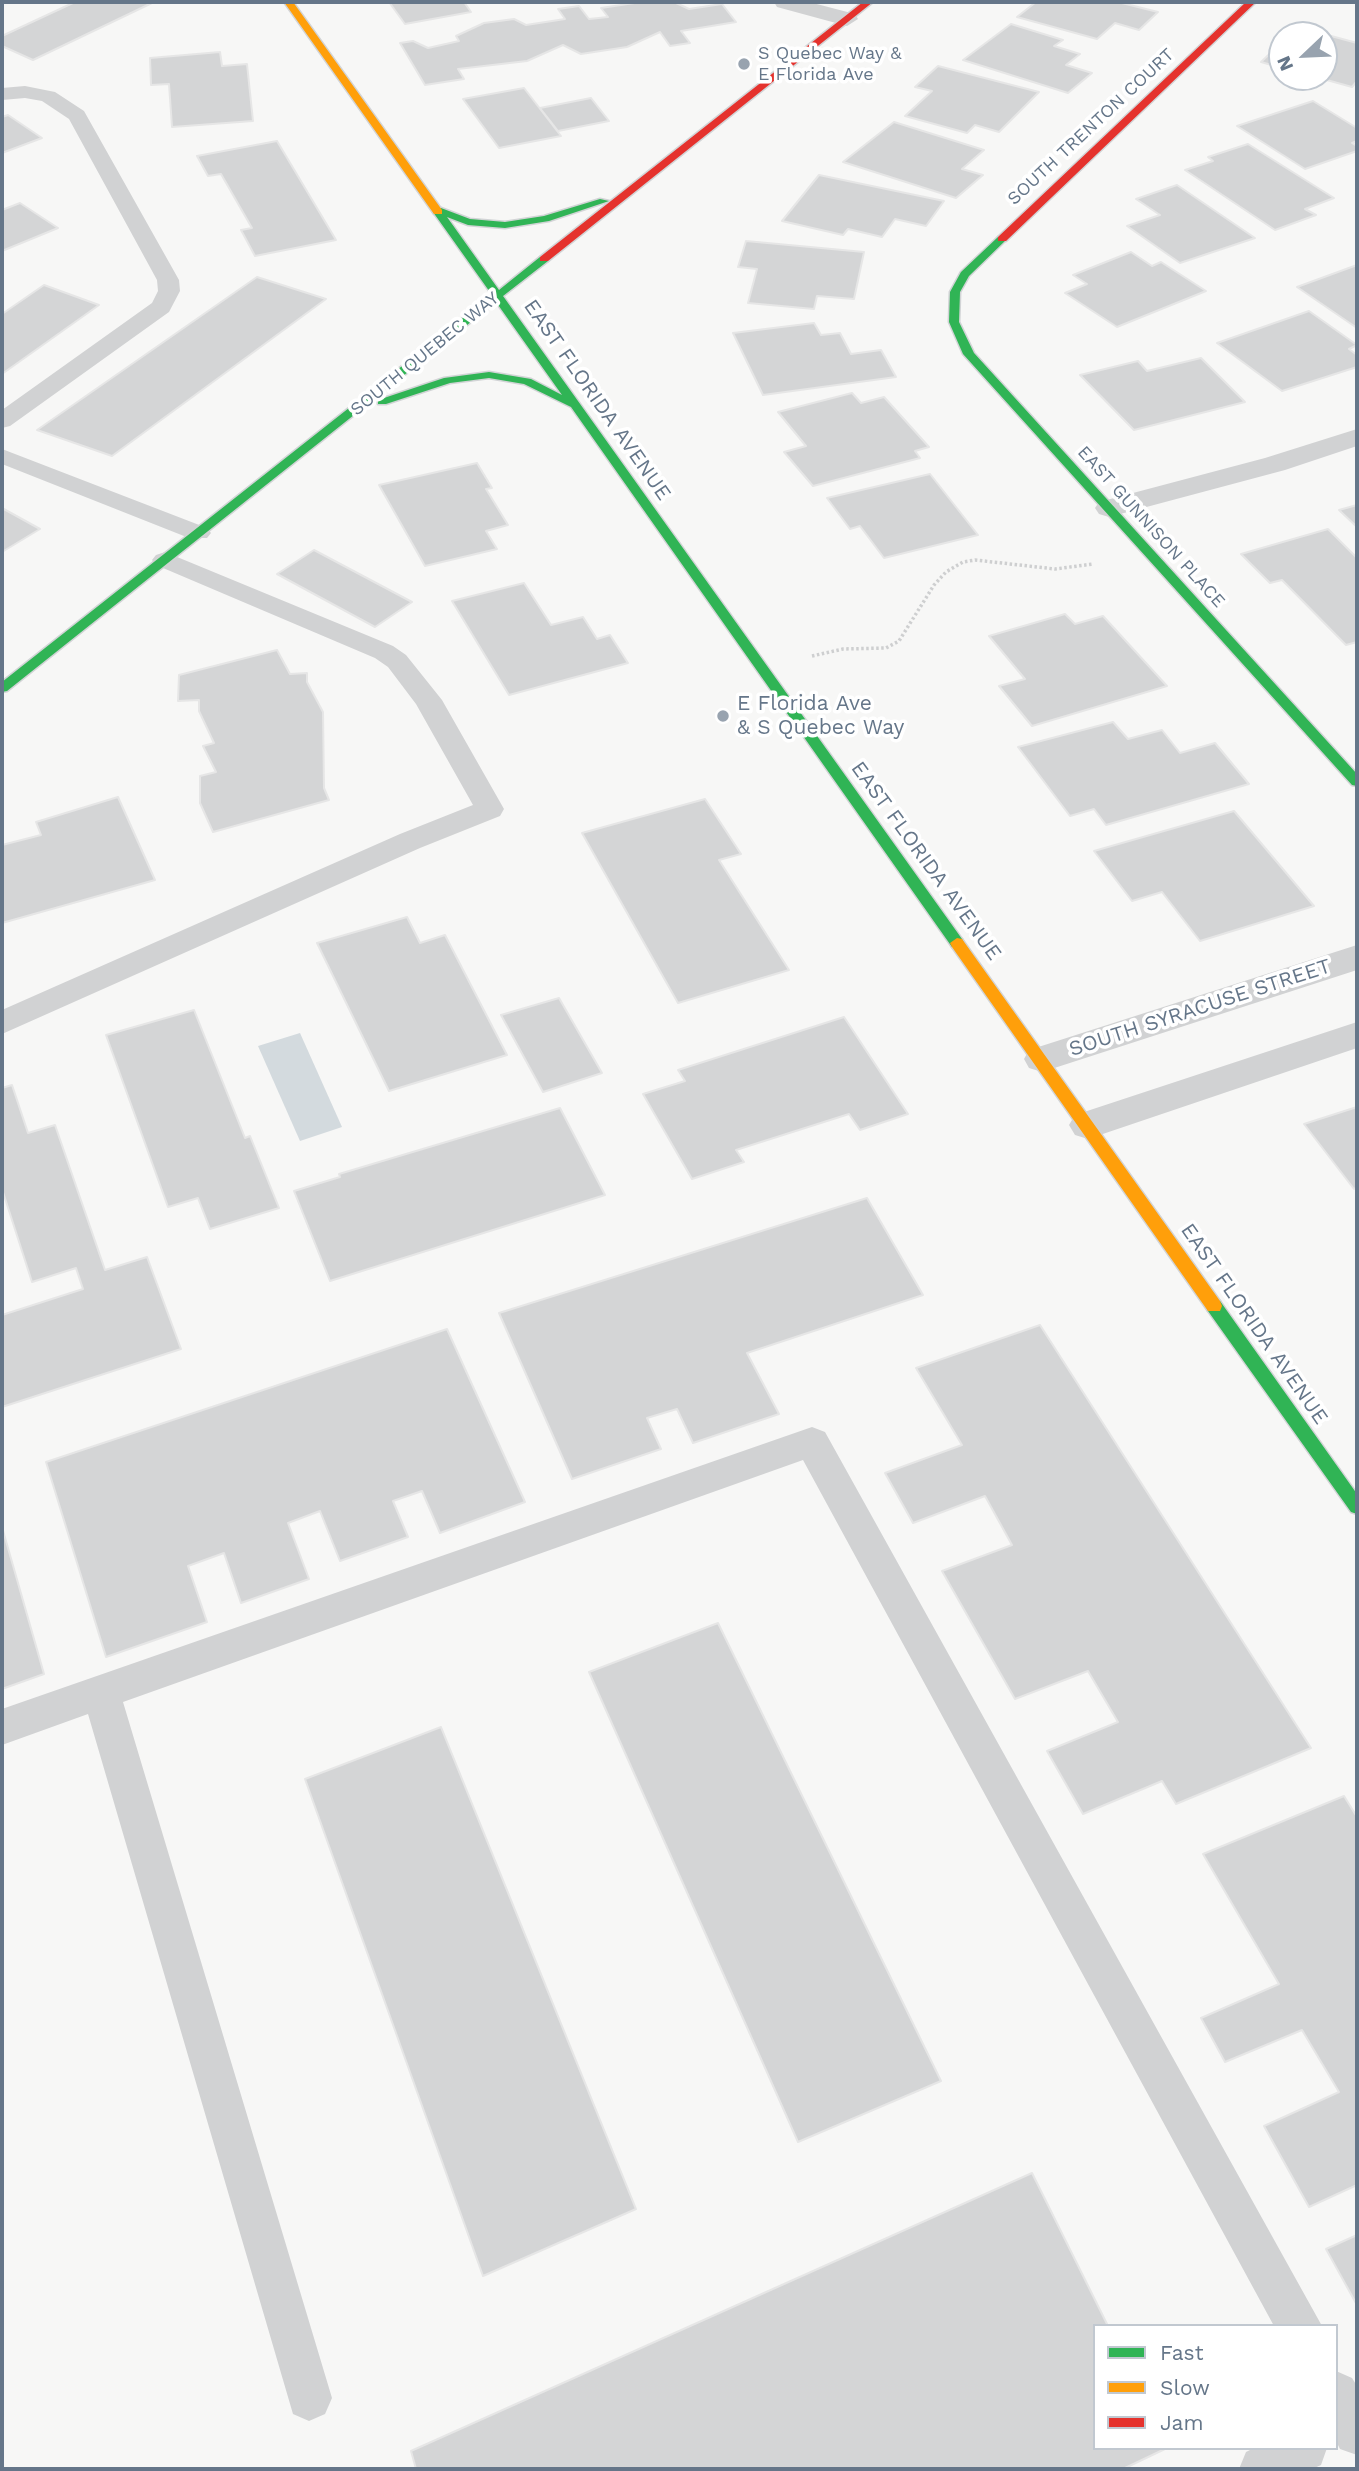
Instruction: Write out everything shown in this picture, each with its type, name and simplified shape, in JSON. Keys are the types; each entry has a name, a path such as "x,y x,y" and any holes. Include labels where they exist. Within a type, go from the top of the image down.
{"street":[{"name":"EAST FLORIDA AVENUE","path":"289,2 1042,1059 1357,1507"},
{"path":"786,2 847,19"},
{"name":"SOUTH QUEBEC WAY","path":"2,688 868,2"},
{"name":"SOUTH TRENTON COURT","path":"959,282 989,250 1251,2"},
{"path":"437,209 452,217 486,225 527,223 588,207 632,188"},
{"name":"EAST GUNNISON PLACE","path":"959,282 954,322 969,354 1357,782"},
{"path":"341,422 424,386 489,375 527,381 576,407"},
{"path":"1109,508 1275,464 1357,437"},
{"name":"SOUTH SYRACUSE STREET","path":"1042,1059 1357,957"},
{"path":"1088,1125 1357,1035"}],"lane":[{"path":"2,94 25,92 48,96 64,104 79,117 167,280 169,290 161,307 2,421"},
{"path":"2,456 198,533"},
{"path":"2,1023 410,841 490,809 428,700 397,661 165,560"},
{"path":"2,1727 812,1441 1297,2324"},
{"path":"100,1692 309,2398"},
{"path":"1263,2469 1300,2450"}],"path":[{"path":"763,668 829,652 875,649 899,641 934,585 946,572 963,562 975,560 1068,569 1148,551"}],"shaded area":[{"path":"300,1033 342,1127 300,1141 258,1046"}],"building":[{"path":"75,2 154,2 33,60 2,46 2,36"},
{"path":"389,2 464,2 471,12 405,24"},
{"path":"641,2 674,2 689,9 722,4 736,22 681,31 690,43 670,46 660,32 627,47 581,54 563,45 527,61 458,69 464,79 425,85 400,43 413,41 428,48 459,41 456,36 484,23 514,19 526,25 565,19 558,9 579,6 589,19 608,17 601,8"},
{"path":"1036,2 1118,2 1158,12 1139,30 1115,23 1097,39 1017,17"},
{"path":"1011,24 1063,40 1054,46 1080,54 1066,65 1092,73 1068,93 963,60"},
{"path":"1338,38 1357,43 1357,81 1352,87 1338,83"},
{"path":"220,52 222,66 247,64 253,121 172,127 169,84 151,85 150,58"},
{"path":"938,66 1039,92 999,132 975,125 967,133 905,116 932,91 915,87"},
{"path":"524,88 561,136 499,148 463,99"},
{"path":"591,98 609,121 558,131 540,108"},
{"path":"1313,101 1357,128 1357,141 1352,143 1357,146 1357,151 1305,169 1237,126"},
{"path":"8,115 42,138 2,153 2,117"},
{"path":"894,122 984,150 962,169 983,175 956,198 843,162"},
{"path":"277,141 336,240 255,256 241,230 252,228 221,174 208,176 197,156"},
{"path":"1248,144 1334,198 1305,209 1316,215 1275,230 1185,170 1213,161 1208,157"},
{"path":"819,175 944,201 926,226 895,219 882,237 848,229 843,235 782,221"},
{"path":"1177,185 1255,238 1180,263 1127,226 1160,215 1136,199"},
{"path":"20,203 58,228 2,251 2,210"},
{"path":"746,241 864,252 854,299 817,296 814,309 748,303 757,269 738,267"},
{"path":"1131,252 1152,266 1161,262 1206,291 1117,327 1065,293 1087,284 1073,275"},
{"path":"1357,265 1357,328 1297,287"},
{"path":"257,277 326,299 112,456 37,430"},
{"path":"44,285 99,305 2,374 2,314"},
{"path":"1309,311 1357,345 1349,349 1357,355 1357,367 1282,391 1217,343"},
{"path":"814,323 821,335 840,333 851,354 881,350 896,377 763,395 733,333"},
{"path":"1201,358 1245,402 1134,430 1080,375 1138,361 1147,371"},
{"path":"852,393 861,403 884,397 929,447 915,451 920,458 813,486 784,452 806,446 778,412"},
{"path":"477,463 492,488 486,489 508,525 486,531 497,549 425,566 379,485"},
{"path":"930,474 978,535 884,558 860,526 850,529 827,498"},
{"path":"1357,505 1357,527 1339,510"},
{"path":"2,508 40,529 2,552"},
{"path":"1328,529 1357,558 1357,642 1346,645 1282,580 1270,583 1241,554"},
{"path":"314,550 412,602 375,627 277,574"},
{"path":"524,583 551,625 583,617 597,639 610,635 628,663 509,695 452,601"},
{"path":"1065,614 1075,624 1103,616 1167,686 1032,726 999,686 1025,679 989,636"},
{"path":"277,650 290,674 307,673 307,682 323,712 324,788 329,800 213,832 200,803 200,776 216,772 203,746 214,743 199,711 199,700 178,701 179,675"},
{"path":"1113,722 1128,739 1162,730 1180,753 1215,743 1249,784 1106,825 1094,809 1070,816 1018,747"},
{"path":"118,797 155,880 2,923 2,845 41,835 36,822"},
{"path":"705,799 741,854 719,860 789,970 678,1003 582,833"},
{"path":"1234,811 1314,906 1200,941 1162,892 1132,901 1094,851"},
{"path":"407,917 420,943 445,935 507,1055 389,1091 317,943"},
{"path":"559,998 602,1073 543,1092 501,1015"},
{"path":"194,1010 245,1138 250,1136 279,1208 210,1229 198,1198 168,1207 106,1035"},
{"path":"844,1017 908,1114 860,1130 849,1114 736,1150 744,1162 692,1179 643,1094 685,1081 678,1070"},
{"path":"12,1085 28,1133 55,1125 105,1270 147,1257 181,1349 2,1407 2,1315 83,1289 76,1268 32,1282 2,1189 2,1088"},
{"path":"1357,1107 1357,1187 1354,1189 1304,1124"},
{"path":"560,1108 605,1195 330,1281 294,1191 340,1177 339,1174"},
{"path":"867,1198 923,1295 747,1353 779,1414 693,1443 677,1409 647,1418 661,1449 572,1479 499,1313"},
{"path":"1040,1325 1311,1748 1176,1804 1162,1781 1083,1814 1047,1751 1118,1722 1088,1671 1015,1699 942,1571 1012,1545 985,1496 913,1523 885,1473 962,1445 916,1368"},
{"path":"447,1329 525,1502 440,1533 422,1491 393,1501 408,1537 340,1561 320,1511 288,1523 309,1579 241,1603 224,1553 188,1566 207,1622 106,1657 46,1462"},
{"path":"2,1527 44,1674 2,1689"},
{"path":"718,1623 941,2081 798,2142 589,1672"},
{"path":"441,1727 636,2209 483,2276 305,1779"},
{"path":"1344,1796 1357,1817 1357,2185 1309,2207 1264,2126 1339,2092 1302,2030 1225,2062 1201,2018 1279,1984 1203,1854"},
{"path":"1032,2173 1107,2324 1093,2324 1093,2450 1163,2450 1123,2469 416,2469 411,2451"},
{"path":"1357,2235 1357,2305 1326,2249"}],"traffic: fast":[{"path":"437,210 468,222 505,225 545,219 604,201"},
{"path":"438,212 957,943"},
{"path":"1002,239 965,274 955,292 954,322 969,354 1357,782"},
{"path":"2,688 544,259"},
{"path":"382,402 448,380 489,375 527,381 571,404"},
{"path":"1214,1306 1357,1507"}],"traffic: slow":[{"path":"289,2 438,212"},
{"path":"957,943 1214,1306"}],"traffic: jam":[{"path":"544,259 868,2"},
{"path":"1002,239 1251,2"}],"place":[{"name":"S Quebec Way & E Florida Ave","path":"744,64"},
{"name":"E Florida Ave & S Quebec Way","path":"723,716"}]}
